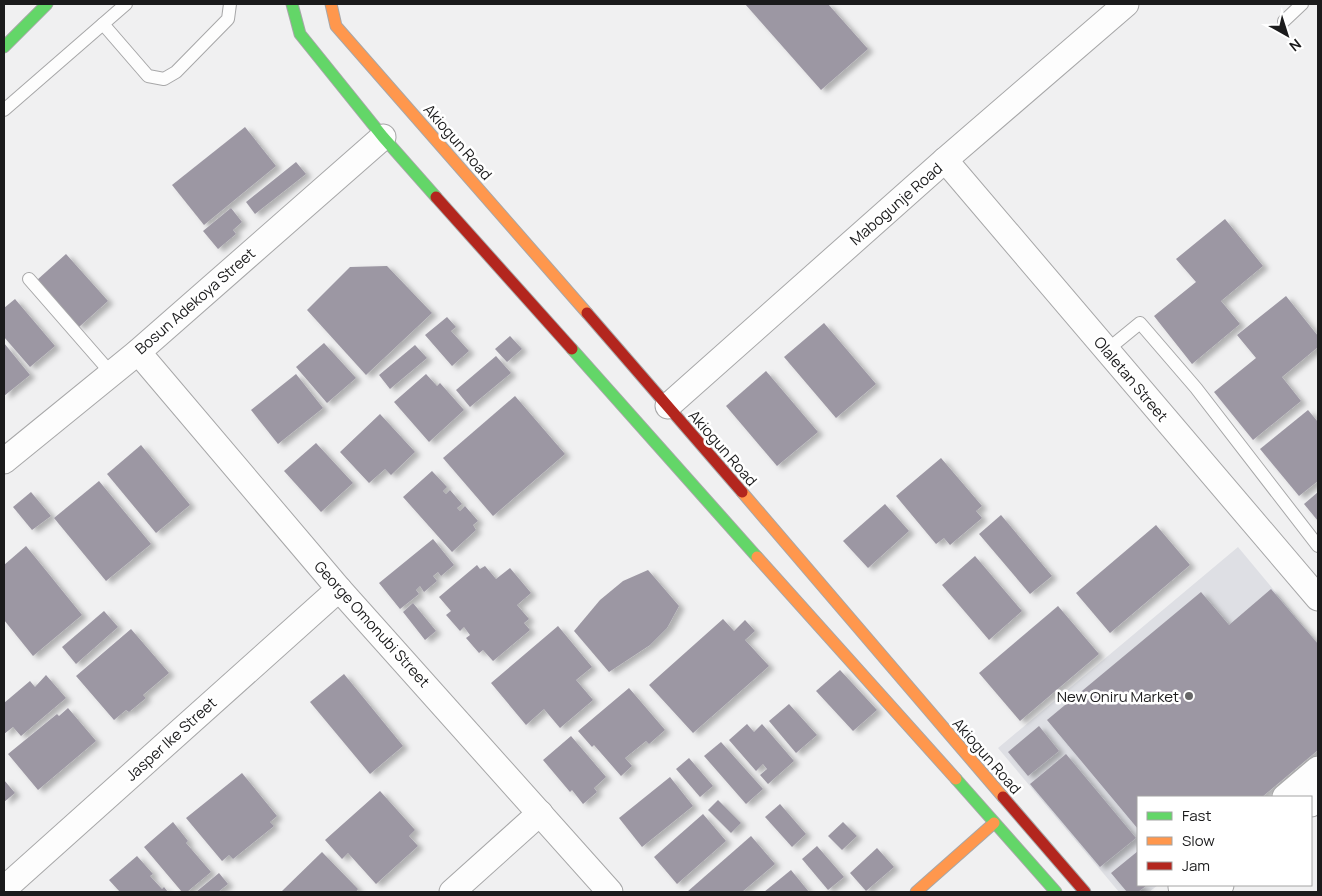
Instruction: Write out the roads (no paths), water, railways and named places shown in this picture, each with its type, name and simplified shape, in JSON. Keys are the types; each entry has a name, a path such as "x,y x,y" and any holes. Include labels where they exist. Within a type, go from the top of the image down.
{"main road":[{"path":"4,47 47,4"},
{"path":"292,4 300,34 383,137 1056,892"},
{"name":"Akiogun Road","path":"331,4 336,26 424,124 668,406 1085,892"},
{"path":"916,892 994,823"}],"street":[{"name":"Mabogunje Road","path":"668,406 945,160 1126,4"},
{"name":"Bosun Adekoya Street","path":"4,461 138,352 383,137"},
{"name":"Olaletan Street","path":"945,160 1318,598"},
{"name":"George Omonubi Street","path":"138,352 339,589 610,892"},
{"name":"Jasper Ike Street","path":"4,889 339,589"},
{"path":"1286,796 1318,769"},
{"path":"452,892 540,813"},
{"path":"1190,886 1209,889 1220,886"}],"lane":[{"path":"4,110 126,4"},
{"path":"103,24 148,76 164,79 176,72 228,19 230,4"},
{"path":"1284,21 1302,4"},
{"path":"29,279 111,373"},
{"path":"1107,350 1140,324 1196,388 1318,546"}],"place":[{"name":"New Oniru Market","path":"1189,696"}]}
